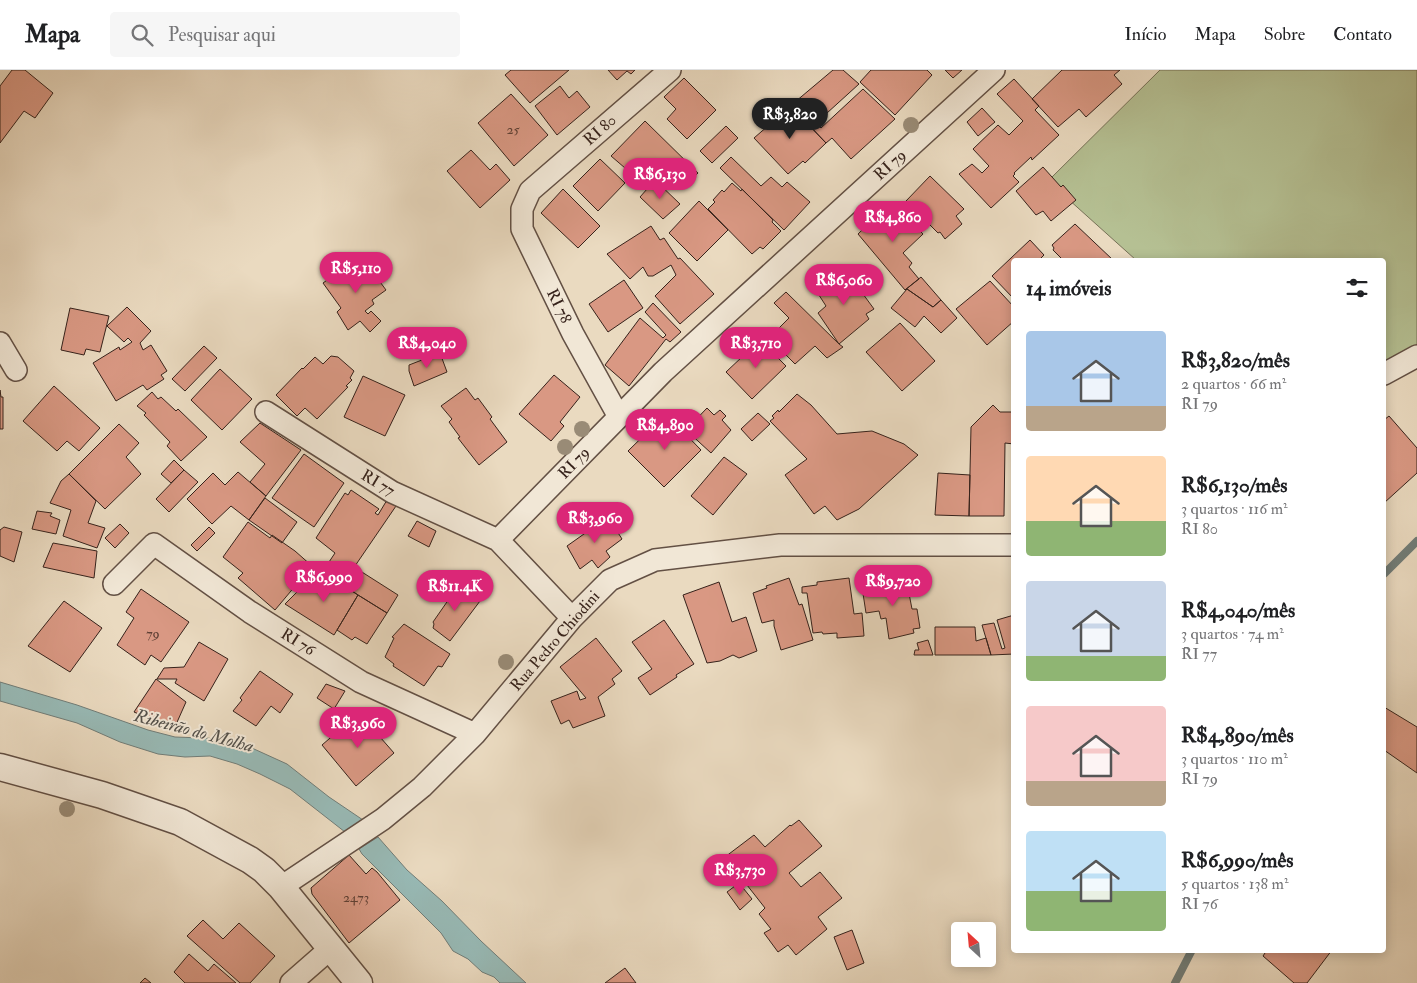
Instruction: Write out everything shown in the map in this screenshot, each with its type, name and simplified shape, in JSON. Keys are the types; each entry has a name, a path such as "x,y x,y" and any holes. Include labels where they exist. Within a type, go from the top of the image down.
{"street":[{"name":"RI 80","path":"530,191 670,70"},
{"name":"RI 79","path":"498,540 664,372 994,70"},
{"name":"RI 78","path":"530,191 522,209 522,229 573,334 619,417"},
{"path":"0,343 16,370"},
{"path":"1386,373 1417,356"},
{"name":"RI 77","path":"266,412 392,492 498,540"},
{"path":"498,540 572,618"},
{"name":"RI 76","path":"114,584 154,544 250,612 361,682 475,734"},
{"name":"Rua Pedro Chiodini","path":"281,887 383,819 422,787 475,734 572,618 610,580 655,560 780,545 1011,545"},
{"path":"0,767 102,795 180,822 250,860 264,870 281,887 359,983"},
{"path":"291,983 331,948"}],"green space":[{"path":"1160,70 1417,70 1417,356 1386,373 1386,258 1134,258 1048,181"}],"water":[{"path":"0,682 175,737 228,739 243,744 287,764 329,797 363,820 345,832 290,789 237,764 210,756 185,757 158,754 120,742 77,723 0,701"},
{"path":"378,837 407,870 442,901 526,983 500,983 494,977 482,972 468,959 453,951 441,933 362,854 359,849"}],"building":[{"path":"12,70 25,70 53,93 35,118 24,111 0,143 0,86"},
{"path":"511,70 569,70 530,103 505,75"},
{"path":"608,70 635,70 631,74 627,71 617,80"},
{"path":"833,70 843,70 859,84 816,123 821,128 863,89 895,119 851,159 832,138 826,143 802,118 806,115 795,102"},
{"path":"871,70 927,70 932,75 895,115 860,82"},
{"path":"945,70 962,70 953,78"},
{"path":"1062,70 1120,70 1114,75 1122,84 1086,117 1079,109 1058,127 1032,99"},
{"path":"684,78 716,110 687,139 667,119 676,109 664,97"},
{"path":"1014,79 1039,106 1035,110 1059,135 1032,160 1031,157 1014,173 1013,176 1019,182 991,208 959,174 972,164 982,173 989,166 973,149 998,125 1009,135 1023,121 997,94"},
{"path":"560,86 569,98 577,91 590,107 557,135 535,106"},
{"path":"511,94 548,135 514,166 478,123"},
{"path":"791,106 826,143 805,163 803,161 788,174 754,138"},
{"path":"982,108 995,122 978,136 967,122"},
{"path":"645,121 698,173 691,180 679,170 671,178 662,170 646,186 611,156"},
{"path":"726,126 738,138 712,163 700,151"},
{"path":"471,150 490,170 496,164 510,180 480,208 447,171"},
{"path":"731,157 761,186 771,177 782,187 787,182 810,202 784,230 720,168"},
{"path":"600,159 625,183 598,211 573,186"},
{"path":"1043,167 1076,200 1051,221 1043,211 1036,215 1016,191"},
{"path":"930,176 964,209 956,216 962,224 945,239 940,232 938,233 906,201"},
{"path":"655,180 680,204 663,219 640,197"},
{"path":"732,183 741,191 742,189 773,220 772,222 781,231 763,249 760,247 752,254 708,209 722,190 724,192"},
{"path":"563,189 600,226 578,248 541,213"},
{"path":"699,201 728,230 697,261 669,233"},
{"path":"891,202 923,234 903,253 912,263 909,267 919,279 905,290 858,234"},
{"path":"1075,224 1111,258 1061,258 1053,250 1052,245"},
{"path":"651,226 660,240 664,238 678,259 680,258 714,294 680,324 655,296 676,275 671,265 653,276 648,276 643,267 630,279 607,254"},
{"path":"1030,240 1044,255 1041,258 1011,258"},
{"path":"361,256 386,290 372,300 374,304 365,311 368,314 371,311 381,321 370,332 360,321 348,330 337,312 341,308 323,283"},
{"path":"1011,258 1011,296 992,276"},
{"path":"849,269 866,292 863,294 874,309 866,314 869,319 839,344 818,313 826,306 817,292"},
{"path":"921,277 941,300 933,307 907,289 905,290"},
{"path":"624,280 643,308 608,332 589,304"},
{"path":"990,281 1011,304 1011,324 987,345 956,309"},
{"path":"907,289 933,307 941,300 957,318 941,333 924,316 915,327 891,308"},
{"path":"786,292 843,347 827,358 815,346 795,364 769,338 789,318 774,303"},
{"path":"653,303 681,332 670,342 666,339 629,386 605,365 640,318 663,338 666,335 645,312"},
{"path":"127,307 151,331 140,343 143,350 151,345 167,371 161,375 164,379 147,390 143,385 116,401 93,363 119,347 120,350 132,342 128,338 124,342 107,326"},
{"path":"70,308 109,316 100,352 86,349 84,355 61,350"},
{"path":"900,323 935,361 902,391 866,352"},
{"path":"760,340 786,366 752,399 726,372"},
{"path":"204,346 217,358 185,391 172,379"},
{"path":"440,353 447,372 414,386 409,365"},
{"path":"331,356 338,357 354,371 350,378 352,380 346,386 348,387 317,419 305,408 297,416 276,395 315,357 323,364"},
{"path":"220,369 252,399 222,430 191,400"},
{"path":"554,375 580,397 560,422 564,426 551,441 519,414"},
{"path":"363,376 405,395 385,436 344,417"},
{"path":"54,386 100,428 79,451 67,441 57,451 23,421"},
{"path":"466,388 475,400 478,398 492,417 490,419 507,442 479,465 458,438 460,437 449,422 452,419 441,406"},
{"path":"0,390 1,397 3,397 3,429 0,429"},
{"path":"152,392 158,399 161,397 176,411 178,409 207,437 181,461 167,446 170,442 144,415 146,413 137,406"},
{"path":"797,394 811,405 837,434 872,431 904,444 918,455 859,509 837,520 825,506 814,514 785,475 807,459 770,421 778,410 779,412"},
{"path":"993,405 1000,412 1011,412 1011,444 1005,443 1004,516 969,516 971,427"},
{"path":"707,408 714,415 720,410 726,416 722,420 731,430 711,453 686,430"},
{"path":"758,413 770,424 752,441 741,429"},
{"path":"666,414 701,450 664,487 628,451"},
{"path":"1389,416 1417,448 1417,473 1386,501 1386,418"},
{"path":"260,423 301,450 266,496 250,482 265,464 240,442"},
{"path":"119,424 139,443 126,457 141,474 105,509 69,474"},
{"path":"304,454 344,483 314,527 272,498"},
{"path":"724,457 747,474 713,515 691,496"},
{"path":"174,460 184,470 171,483 161,474"},
{"path":"184,470 198,482 169,512 156,499"},
{"path":"238,472 266,496 249,520 231,506 212,524 187,499 213,473 225,485"},
{"path":"938,473 970,475 969,516 935,515"},
{"path":"69,474 96,501 88,523 105,528 97,548 63,536 71,510 50,503 61,481"},
{"path":"351,490 379,509 375,513 378,515 387,500 396,506 342,585 323,571 335,553 316,538 345,493 348,495"},
{"path":"265,498 297,522 282,543 249,520"},
{"path":"37,511 52,513 50,516 60,520 56,534 32,529"},
{"path":"608,517 622,539 606,551 610,557 598,568 592,560 580,569 567,546"},
{"path":"417,521 436,531 429,547 408,536"},
{"path":"248,522 270,538 272,535 312,566 275,610 238,578 243,573 223,557"},
{"path":"120,524 129,533 115,548 105,538"},
{"path":"4,527 22,532 14,562 0,556 0,530"},
{"path":"209,527 215,533 197,551 191,545"},
{"path":"53,543 97,551 94,578 43,567"},
{"path":"354,567 398,595 387,613 342,585"},
{"path":"325,572 358,595 334,635 285,604 306,583 315,589"},
{"path":"789,578 799,605 802,604 813,640 781,650 774,620 762,623 753,593"},
{"path":"849,578 854,614 862,613 864,636 837,638 837,633 813,633 807,593 802,593 802,587 817,585 817,582"},
{"path":"906,578 912,609 917,609 920,628 913,629 914,633 889,639 886,618 881,619 879,611 866,613 862,587"},
{"path":"719,582 732,622 746,617 757,651 739,658 733,655 720,661 707,663 683,595"},
{"path":"454,583 480,601 450,641 433,628 433,622 449,599 444,596"},
{"path":"141,589 189,622 161,662 151,655 145,665 117,645 134,618 126,612"},
{"path":"358,595 387,613 367,644 355,637 352,640 337,630"},
{"path":"64,601 102,628 70,672 28,646"},
{"path":"1011,616 1011,654 991,655 982,625 994,623 1002,649 1005,648 997,620"},
{"path":"664,620 694,664 650,695 638,678 652,669 632,642"},
{"path":"404,624 450,654 442,667 438,666 424,686 393,666 394,664 385,657 394,638 392,637"},
{"path":"935,627 975,627 976,641 986,638 991,655 935,655"},
{"path":"596,638 622,671 612,679 615,684 598,697 605,716 573,728 569,720 561,724 551,701 577,691 580,700 586,698 560,667"},
{"path":"928,640 933,655 914,655 915,650 919,650 917,643"},
{"path":"199,642 228,659 204,701 175,683 177,679 157,679 164,668 184,667"},
{"path":"260,671 293,694 280,713 271,706 256,726 233,711"},
{"path":"156,679 186,702 174,729 134,712"},
{"path":"326,684 345,691 334,709 317,698"},
{"path":"1386,708 1417,727 1417,773 1386,751"},
{"path":"359,713 394,753 356,786 322,745"},
{"path":"799,820 822,846 789,873 801,887 820,872 842,898 818,917 827,929 796,955 788,945 778,952 764,933 771,929 759,914 765,908 725,857 754,835 765,847 790,825"},
{"path":"349,855 366,874 372,868 377,872 400,900 349,943 312,894 311,888"},
{"path":"739,883 752,899 740,910 727,892"},
{"path":"203,920 223,939 239,923 275,956 250,983 240,983 187,936"},
{"path":"852,930 864,963 847,970 834,937"},
{"path":"1265,953 1330,953 1307,983 1294,983 1263,956"},
{"path":"189,954 208,971 214,964 236,983 185,983 174,972"},
{"path":"625,968 636,983 605,983"},
{"path":"145,978 151,983 140,983"}],"waterway":[{"path":"1386,572 1417,541"},
{"path":"1175,983 1190,953"}],"water label":[{"name":"Ribeirão do Molha","path":"194,731"}]}
